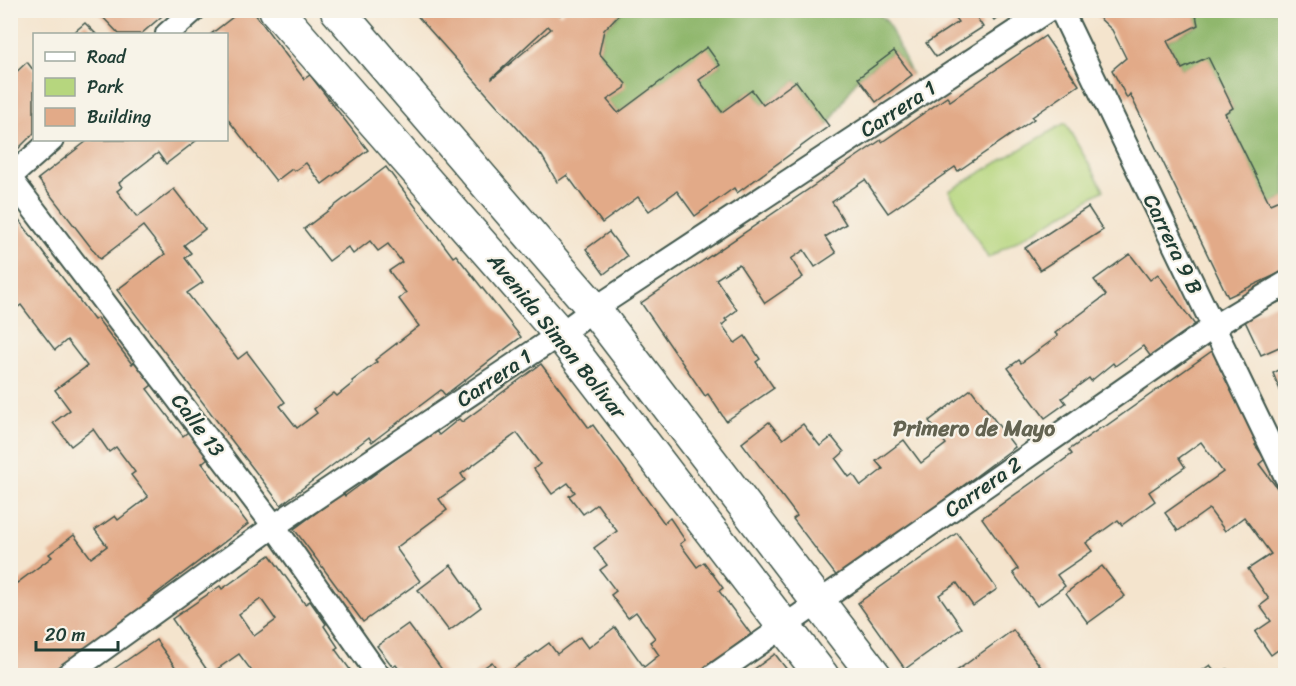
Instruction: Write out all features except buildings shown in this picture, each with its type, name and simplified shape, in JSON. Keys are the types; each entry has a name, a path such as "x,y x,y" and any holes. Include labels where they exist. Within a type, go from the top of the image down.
{"main road":[{"name":"Avenida Simon Bolivar","path":"276,10 560,334 822,675"},
{"name":"Avenida Simon Bolivar","path":"337,10 594,309 875,675"}],"street":[{"path":"168,33 194,10"},
{"name":"Carrera 1","path":"66,675 274,525 594,309 1048,10"},
{"name":"Carrera 9 B","path":"1061,10 1286,477"},
{"path":"10,178 51,141"},
{"name":"Calle 13","path":"10,178 274,525 379,675"},
{"name":"Carrera 2","path":"713,675 1214,327 1286,283"}],"green space":[{"path":"623,11 876,11 888,23 912,75 894,51 858,78 828,125 796,81 763,105 752,90 722,112 699,80 720,65 707,48 618,113 607,100 624,88 599,53 604,30"},
{"path":"1195,11 1285,11 1285,197 1270,204 1225,113 1233,108 1208,58 1182,69 1167,41 1198,25"},
{"path":"1065,123 1104,190 988,258 949,191"}],"district":[{"name":"Primero de Mayo","path":"974,428"}]}
